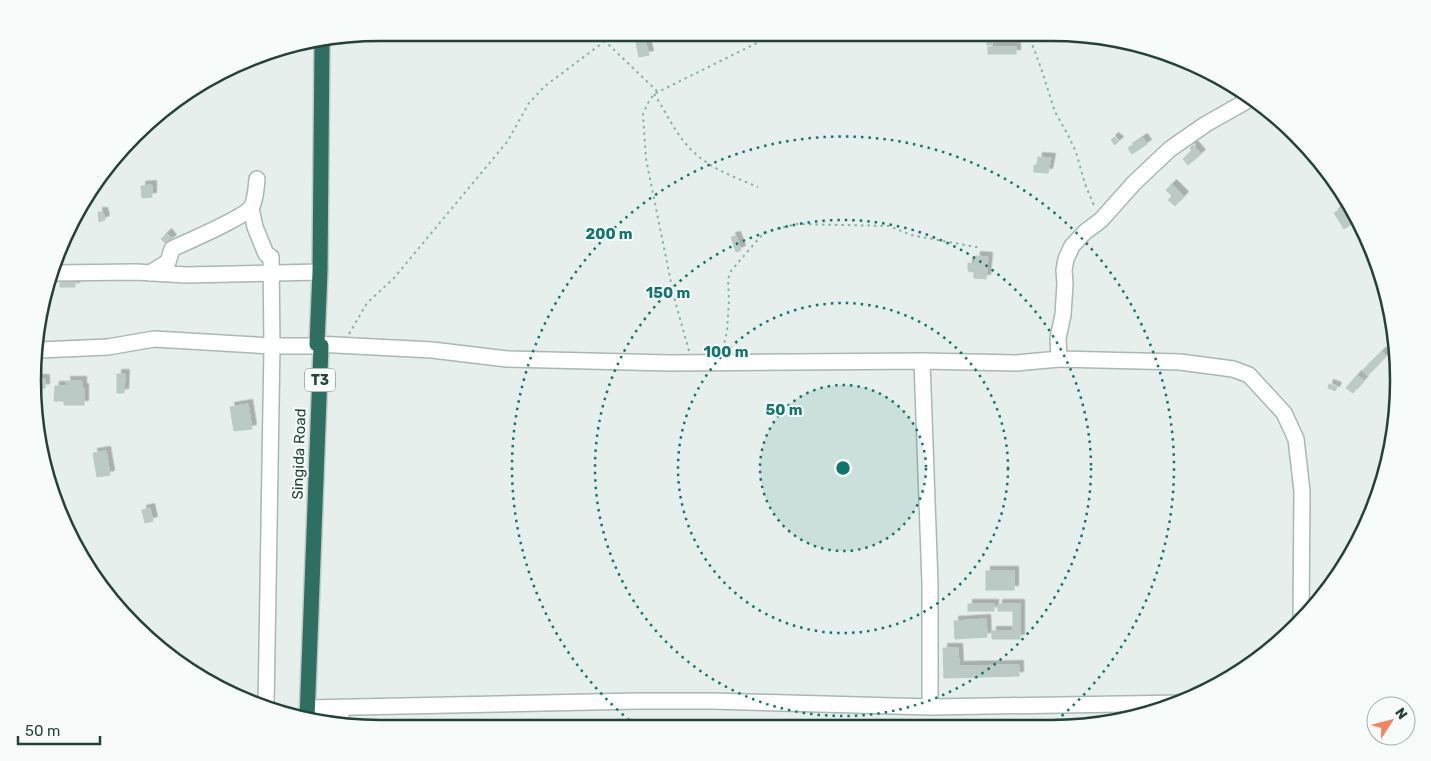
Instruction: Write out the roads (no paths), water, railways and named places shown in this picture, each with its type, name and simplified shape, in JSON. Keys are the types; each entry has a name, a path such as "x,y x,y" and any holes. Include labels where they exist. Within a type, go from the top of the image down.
{"highway":[{"name":"Singida Road","path":"307,711 319,345 322,47"}],"street":[{"path":"1059,359 1058,338 1063,314 1064,270 1066,259 1072,246 1170,149 1206,124 1245,102"},
{"path":"257,179 256,193 251,208 255,227 266,254 271,257 272,272 266,700"},
{"path":"150,273 168,262 172,249 232,221 251,208"},
{"path":"58,273 186,275 320,272"},
{"path":"43,350 108,347 154,339 272,346 343,344 432,350 507,359 719,364 1016,363 1059,359 1180,362 1233,369 1249,375 1279,406 1296,438 1302,491 1301,609"},
{"path":"922,362 930,584 930,707"},
{"path":"313,713 341,708 638,701 722,701 930,707 1155,703"},
{"path":"341,708 341,717"}]}
